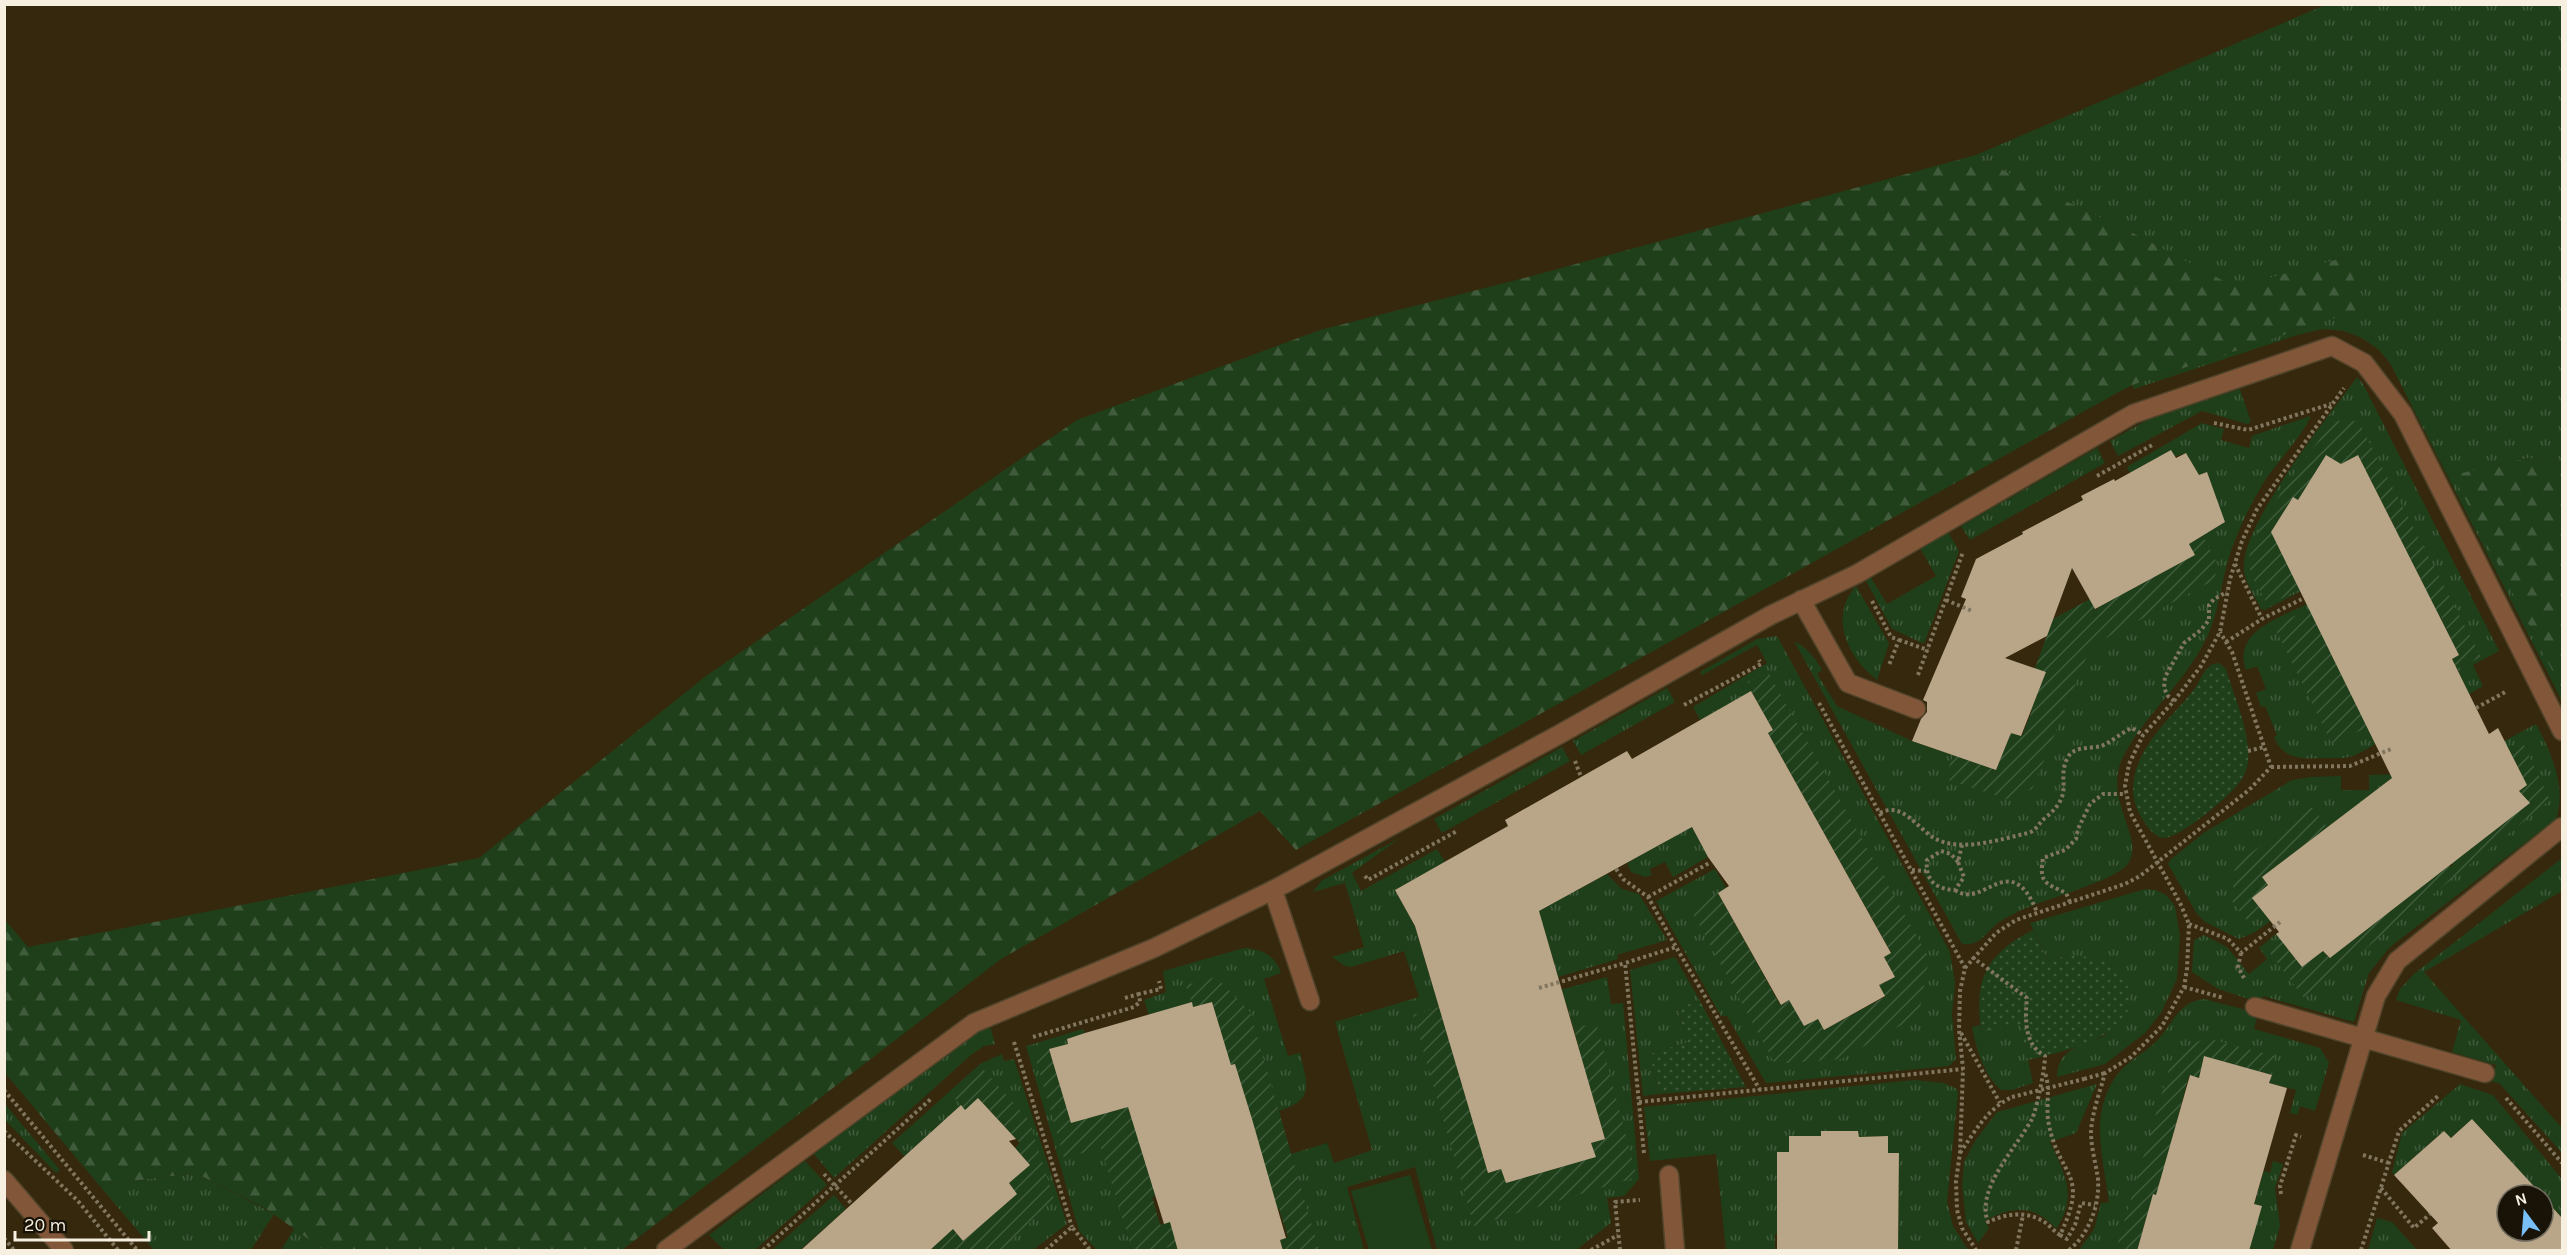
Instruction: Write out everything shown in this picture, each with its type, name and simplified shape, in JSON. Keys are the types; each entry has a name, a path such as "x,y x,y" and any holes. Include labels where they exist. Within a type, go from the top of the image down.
{"street":[{"path":"666,1251 974,1023 1154,948 1273,890 1802,600 1857,574 2133,414 2332,346 2364,363 2403,414 2562,731"},
{"path":"1802,600 1848,683 1916,709"},
{"path":"2300,1251 2376,996 2397,961 2562,827"},
{"path":"1273,890 1310,1001"},
{"path":"2255,1006 2485,1072"},
{"path":"1669,1175 1676,1251"},
{"path":"4,1180 64,1251"}],"path":[{"path":"1960,1153 1982,1121 2000,1103 2012,1097 2105,1073 2131,1057 2152,1039 2162,1026 2184,987 2189,946 2188,924 2180,903 2130,812 2126,794 2129,764 2143,735 2174,701 2201,666 2220,632 2235,564 2257,509 2331,403 2364,363"},
{"path":"2208,421 2248,430 2331,403"},
{"path":"2096,477 2157,442"},
{"path":"1917,677 1963,552"},
{"path":"2235,564 2262,618"},
{"path":"1857,574 1891,637 1928,650"},
{"path":"2174,701 2164,688 2165,677 2184,644 2202,630 2209,620 2209,605 2214,599 2227,592"},
{"path":"2226,642 2262,618 2304,598"},
{"path":"1946,600 1972,611"},
{"path":"2220,632 2232,652 2271,767"},
{"path":"1886,675 1899,640"},
{"path":"2182,691 2188,696"},
{"path":"1817,698 1965,968"},
{"path":"1880,813 1887,809 1896,811 1914,819 1934,837 1947,843 1962,845 1993,841 2034,831 2055,812 2060,802 2065,787 2064,770 2068,757 2074,750 2104,745 2113,737 2132,728 2143,735"},
{"path":"2248,751 2264,747"},
{"path":"1976,1251 1962,1228 1957,1210 1956,1181 1960,1153 1963,1069 1959,1029 1960,991 1965,968 1972,957 1996,933 2016,920 2125,884 2140,876 2249,790 2271,767 2350,766 2391,749"},
{"path":"1577,765 1581,777"},
{"path":"2070,902 2066,893 2046,884 2041,874 2043,858 2065,850 2076,839 2090,804 2103,794 2126,794"},
{"path":"1958,862 1962,845"},
{"path":"1955,890 1964,877 1958,862 1951,854 1941,851 1928,860 1926,871 1931,881 1941,890 1955,890 1961,895 1968,895 1999,882 2012,882 2021,886 2037,912"},
{"path":"1648,897 1711,862"},
{"path":"1616,869 1623,879 1648,897 1760,1090"},
{"path":"1911,870 1926,871"},
{"path":"2188,924 2228,939 2241,953 2280,922"},
{"path":"1539,988 1676,947"},
{"path":"1008,1044 1134,1007 1140,1002 1139,994 1161,989 1154,948"},
{"path":"1972,957 2027,998 2025,1018 2030,1039 2037,1051 2045,1056 2049,1125 2059,1154 2071,1174 2074,1189 2073,1203 2060,1235"},
{"path":"1625,963 1644,1156"},
{"path":"2184,987 2255,1006"},
{"path":"1959,1029 2000,1103"},
{"path":"1014,1042 1072,1227 1090,1251"},
{"path":"1639,1102 1963,1069"},
{"path":"2485,1072 2490,1084 2497,1088 2562,1163"},
{"path":"2045,1073 2040,1082 2033,1118 1988,1190 1984,1211 1988,1222 2001,1216 2023,1215 2043,1220 2067,1239 2077,1219 2081,1203 2095,1205"},
{"path":"2069,1251 2092,1219 2095,1205 2098,1182 2091,1133 2105,1073"},
{"path":"4,1090 137,1251"},
{"path":"763,1251 940,1090"},
{"path":"2361,1251 2399,1131 2440,1094"},
{"path":"4,1131 78,1202 118,1251"},
{"path":"802,1149 852,1204"},
{"path":"2381,1188 2414,1228 2430,1214"},
{"path":"1620,1251 1615,1203 1649,1200"},
{"path":"2016,1251 2023,1215"},
{"path":"1046,1251 1072,1227"},
{"path":"1591,1251 1618,1235"},
{"path":"4,1238 14,1251"}],"green space":[{"path":"2325,5 2562,5 2562,464 2528,458 2454,475 2562,690 2562,701 2390,363 2379,350 2362,338 2344,331 2323,329 2297,335 2134,389 2132,385 2367,307 2343,258 2235,288 2133,233 2019,179 1976,155"},
{"path":"1976,155 2019,179 2133,233 2235,287 2343,258 2368,307 2132,385 1296,850 1260,811 1001,959 622,1250 324,1250 266,1209 196,1173 99,1185 5,1073 5,920 28,947 479,858 706,676 1077,420 1320,330 1528,277"},
{"path":"2357,377 2363,384 2499,651 2473,665 2483,686 2469,694 2452,659 2459,655 2358,455 2341,464 2326,456 2298,500 2293,498 2271,531 2301,591 2265,610 2261,609 2246,580 2244,571 2246,552 2255,527 2288,472"},
{"path":"2240,389 2251,422 2247,424 2202,411 2118,456 2110,441 2149,419"},
{"path":"2310,416 2304,429 2264,482 2243,522 2230,553 2216,612 2206,639 2188,669 2134,738 2118,770 2117,786 2132,842 2132,854 2127,865 2120,871 2093,884 2019,911 1999,922 1978,941 1962,944 1794,641 1806,650 1822,670 1817,674 1837,706 1912,741 1996,770 2011,733 2022,736 2032,711 2099,608 2093,597 2141,584 2194,555 2188,544 2205,534 2199,524 2199,475 2186,453 2130,473 2127,467 2202,423 2224,429 2221,440 2249,448 2252,436"},
{"path":"2333,421 2358,421 2481,657 2457,669 2452,659 2459,655 2440,614 2430,618 2417,591 2425,587 2411,559 2385,530 2394,525 2358,455 2341,464 2326,456 2298,500 2293,498 2271,531 2300,589 2268,605 2251,573 2249,563 2251,549 2269,511"},
{"path":"2097,448 2105,463 1970,540 1961,526"},
{"path":"2528,458 2562,464 2562,690 2453,475"},
{"path":"1948,532 1959,551 1924,644 1892,629 1865,579 1870,576 1887,604 1936,576 1920,548"},
{"path":"2203,536 2218,565 2214,580 2091,646 2032,789 2007,799 1945,779 1953,755 1996,770 2011,733 2022,736 2032,711 2021,706 2053,619 2090,599 2096,610 2099,609 2093,597 2141,584 2194,555 2188,544"},
{"path":"1856,586 1889,643 1877,680 1850,649 1845,636 1843,611"},
{"path":"2307,604 2386,738 2350,757 2302,758 2283,750 2274,737 2277,735 2265,706 2261,707 2256,693 2266,689 2257,666 2246,670 2243,657 2246,645 2252,636 2272,621"},
{"path":"2309,609 2368,727 2332,744 2274,626"},
{"path":"1777,636 1950,952 1955,982 1952,1014 1956,1059 1949,1066 1766,1083 1727,1016 1721,1016 1656,901 1715,869 1726,888 1718,894 1780,1005 1824,1030 1885,997 1879,985 1895,977 1884,957 1891,952 1768,733 1773,730 1752,692 1700,720 1693,707 1767,663 1757,645 1702,675 1700,672 1757,639"},
{"path":"2219,663 2226,669 2244,727 2248,751 2246,770 2234,789 2204,816 2180,832 2163,838 2154,834 2147,826 2136,806 2133,793 2137,766 2150,742 2192,692 2205,671 2212,664"},
{"path":"1768,672 1929,958 1919,1015 1841,1059 1775,1064 1690,908 1718,893 1780,1005 1789,1000 1818,1019 1824,1030 1885,997 1879,985 1895,977 1884,957 1891,952 1768,733 1773,730 1747,683"},
{"path":"1667,688 1675,702 1581,755 1573,741"},
{"path":"2536,724 2556,770 2560,795 2556,819 2390,947 2369,973 2354,1022 2263,996 2261,1003 2218,989 2192,972 2194,940 2204,935 2227,947 2249,974 2267,959 2259,948 2276,934 2330,958 2408,897 2451,867 2453,865 2446,856 2529,803 2504,741"},
{"path":"2523,743 2550,800 2304,998 2267,949 2280,939 2323,951 2330,958 2408,897 2443,858 2451,867 2453,865 2446,856 2529,803 2519,791 2508,749"},
{"path":"1562,747 1570,761 1442,833 1434,819"},
{"path":"2405,774 2357,805 2263,877 2271,921 2239,939 2205,922 2197,914 2168,864 2171,859 2205,832 2292,780 2341,776 2341,790 2369,790 2369,775"},
{"path":"2312,807 2327,827 2263,877 2268,885 2262,910 2247,921 2232,901 2235,865"},
{"path":"1687,817 1708,857 1673,877 1665,862 1650,869 1652,875 1645,877 1631,872 1627,863 1644,853"},
{"path":"1400,838 1352,873 1361,891 1437,849 1445,862 1395,890 1415,926 1488,1173 1506,1183 1595,1157 1591,1143 1605,1138 1567,1006 1552,992 1607,977 1611,1004 1623,1003 1639,1179 1624,1196 1607,1198 1611,1223 1576,1250 1437,1250 1415,1167 1347,1187 1364,1250 1283,1250 1280,1240 1288,1237 1212,1002 1149,1015 1144,1000 1166,992 1163,971 1244,948 1267,954 1281,973 1264,979 1288,1056 1300,1053 1305,1073 1304,1096 1291,1106 1279,1111 1291,1154 1327,1143 1334,1163 1372,1150 1335,1022 1419,997 1404,951 1351,967 1345,966 1332,957 1364,947 1345,883 1313,892 1321,881"},
{"path":"2562,858 2562,891 2424,972 2562,1128 2562,1153 2500,1084 2491,1081 2496,1065 2452,1052 2461,1020 2396,1000 2400,989 2414,974"},
{"path":"1607,874 1622,889 1639,894 1667,940 1617,955 1618,959 1558,977 1552,955 1543,957 1532,904 1573,881 1578,890"},
{"path":"2145,889 2156,890 2166,895 2175,906 2180,936 2177,979 2161,1013 2145,1033 2105,1064 2057,1077 2058,1067 2067,1053 2080,1045 2106,1035 2069,955 2048,961 2030,923"},
{"path":"2033,930 2048,961 2069,955 2105,959 2124,974 2130,995 2126,1020 2114,1029 2079,1046 2028,1060 2020,1025 1981,1031 1979,1013 1982,983 1994,959 2017,939"},
{"path":"1675,957 1700,1001 1677,1008 1688,1042 1650,1054 1659,1094 1643,1096 1630,970"},
{"path":"1216,977 1250,1012 1319,1250 1283,1250 1280,1240 1288,1237 1279,1208 1271,1210 1212,1002 1193,1007 1186,985"},
{"path":"2204,999 2258,1013 2254,1029 2320,1048 2329,1063 2315,1111 2300,1106 2297,1115 2290,1113 2296,1090 2269,1083 2271,1075 2205,1056 2199,1078 2189,1075 2137,1250 2079,1250 2094,1229 2101,1203 2109,1202 2100,1133 2104,1100 2111,1084 2122,1069 2157,1041 2184,1008"},
{"path":"1700,1001 1746,1087 1659,1094 1650,1054 1688,1042 1677,1008"},
{"path":"1439,1007 1488,1173 1501,1169 1506,1183 1595,1157 1591,1143 1605,1138 1590,1089 1569,1051 1579,1047 1574,1029 1596,1022 1637,1177 1474,1226 1413,1015"},
{"path":"989,1023 995,1044 984,1046 971,1055 834,1178 814,1154 975,1028"},
{"path":"2020,1024 2033,1083 2012,1090 2001,1090 1990,1077 1982,1061 1972,1027 1980,1025 1981,1031"},
{"path":"1083,1029 1085,1033 1067,1039 1068,1044 1049,1050 1068,1111 1152,1197 1160,1225 1170,1222 1178,1250 1097,1250 1079,1231 1026,1046"},
{"path":"2206,1038 2275,1056 2272,1075 2204,1056 2199,1078 2189,1075 2173,1136 2162,1196 2153,1194 2137,1250 2116,1250 2174,1052"},
{"path":"1049,1049 1068,1111 1128,1107 1159,1195 1152,1197 1160,1225 1170,1222 1177,1245 1157,1250 1132,1250 1101,1148 1064,1158 1034,1053"},
{"path":"1002,1054 1004,1061 1014,1059 1067,1224 1033,1250 929,1250 963,1241 981,1225 1009,1183 1030,1165 1015,1148 1020,1143 978,1098 965,1110 961,1105 905,1157 892,1143 980,1064"},
{"path":"981,1067 1029,1120 1054,1199 1002,1250 929,1250 953,1229 963,1241 981,1225 1009,1183 1030,1165 1015,1148 1020,1143 979,1099 965,1110 950,1093"},
{"path":"1914,1080 1944,1083 1957,1089 1947,1201 1953,1226 1968,1250 1898,1250 1899,1153 1888,1153 1887,1136 1859,1137 1858,1131 1822,1131 1821,1136 1790,1136 1789,1152 1778,1152 1788,1234 1775,1234 1775,1250 1726,1250 1716,1154 1650,1161 1644,1107"},
{"path":"2097,1084 2076,1133 2050,1142 2064,1175 2068,1196 2063,1217 2056,1229 2040,1215 2014,1210 1985,1221 1989,1228 1978,1243 1966,1222 1962,1185 1964,1162 1975,1141 1997,1112"},
{"path":"2460,1084 2493,1095 2562,1179 2562,1218 2555,1210 2555,1183 2530,1183 2472,1119 2451,1138 2444,1131 2394,1175 2392,1172 2402,1133"},
{"path":"5,1104 60,1170 56,1173 5,1120"},
{"path":"805,1161 827,1185 755,1250 724,1250 709,1235"},
{"path":"2273,1161 2283,1164 2275,1188 2280,1226 2273,1250 2235,1250 2261,1206 2254,1204 2264,1171 2270,1173"},
{"path":"196,1173 274,1214 251,1250 154,1250 99,1185"},
{"path":"1410,1175 1432,1250 1369,1250 1351,1191"},
{"path":"834,1195 846,1209 800,1250 772,1250"},
{"path":"2377,1218 2392,1222 2417,1250 2368,1250"},
{"path":"294,1229 324,1250 281,1250"}],"building":[{"path":"2171,450 2176,458 2186,453 2199,475 2207,472 2225,522 2189,544 2195,555 2095,609 2072,568 2047,636 2005,658 2046,672 2021,736 2011,733 1996,770 1912,741 1921,719 1927,712 1927,702 1923,700 1966,599 1961,597 1976,559 2083,500 2081,496 2114,479 2115,481"},
{"path":"2326,455 2341,464 2358,455 2459,655 2452,659 2489,734 2498,728 2527,785 2519,791 2530,803 2330,958 2323,951 2302,967 2276,934 2279,932 2252,898 2268,885 2262,877 2392,778 2271,532 2293,497 2298,500"},
{"path":"1751,691 1773,730 1768,733 1891,953 1884,957 1895,977 1879,985 1885,996 1824,1030 1818,1019 1804,1026 1789,1000 1781,1005 1718,893 1729,886 1708,857 1692,827 1539,911 1605,1139 1591,1143 1596,1157 1506,1183 1501,1169 1488,1173 1415,926 1395,890 1508,826 1505,820 1627,751 1632,759"},
{"path":"1192,1002 1193,1007 1212,1002 1231,1065 1235,1064 1286,1238 1280,1240 1283,1251 1178,1251 1170,1222 1164,1224 1128,1107 1071,1123 1049,1049 1068,1044 1067,1039 1085,1033"},
{"path":"2204,1056 2272,1075 2269,1083 2287,1088 2254,1204 2262,1206 2249,1251 2137,1251 2153,1194 2156,1195 2190,1075 2199,1078"},
{"path":"978,1098 1016,1139 1009,1141 1030,1165 1009,1183 1017,1194 963,1241 953,1229 929,1251 800,1251 961,1105 965,1110"},
{"path":"2472,1119 2531,1183 2495,1183 2495,1243 2555,1243 2555,1210 2562,1218 2562,1251 2452,1251 2432,1228 2438,1223 2394,1175 2444,1131 2451,1138"},
{"path":"1821,1131 1858,1131 1859,1137 1888,1136 1888,1153 1899,1153 1898,1251 1777,1251 1777,1152 1789,1152 1789,1136 1821,1136"}]}
